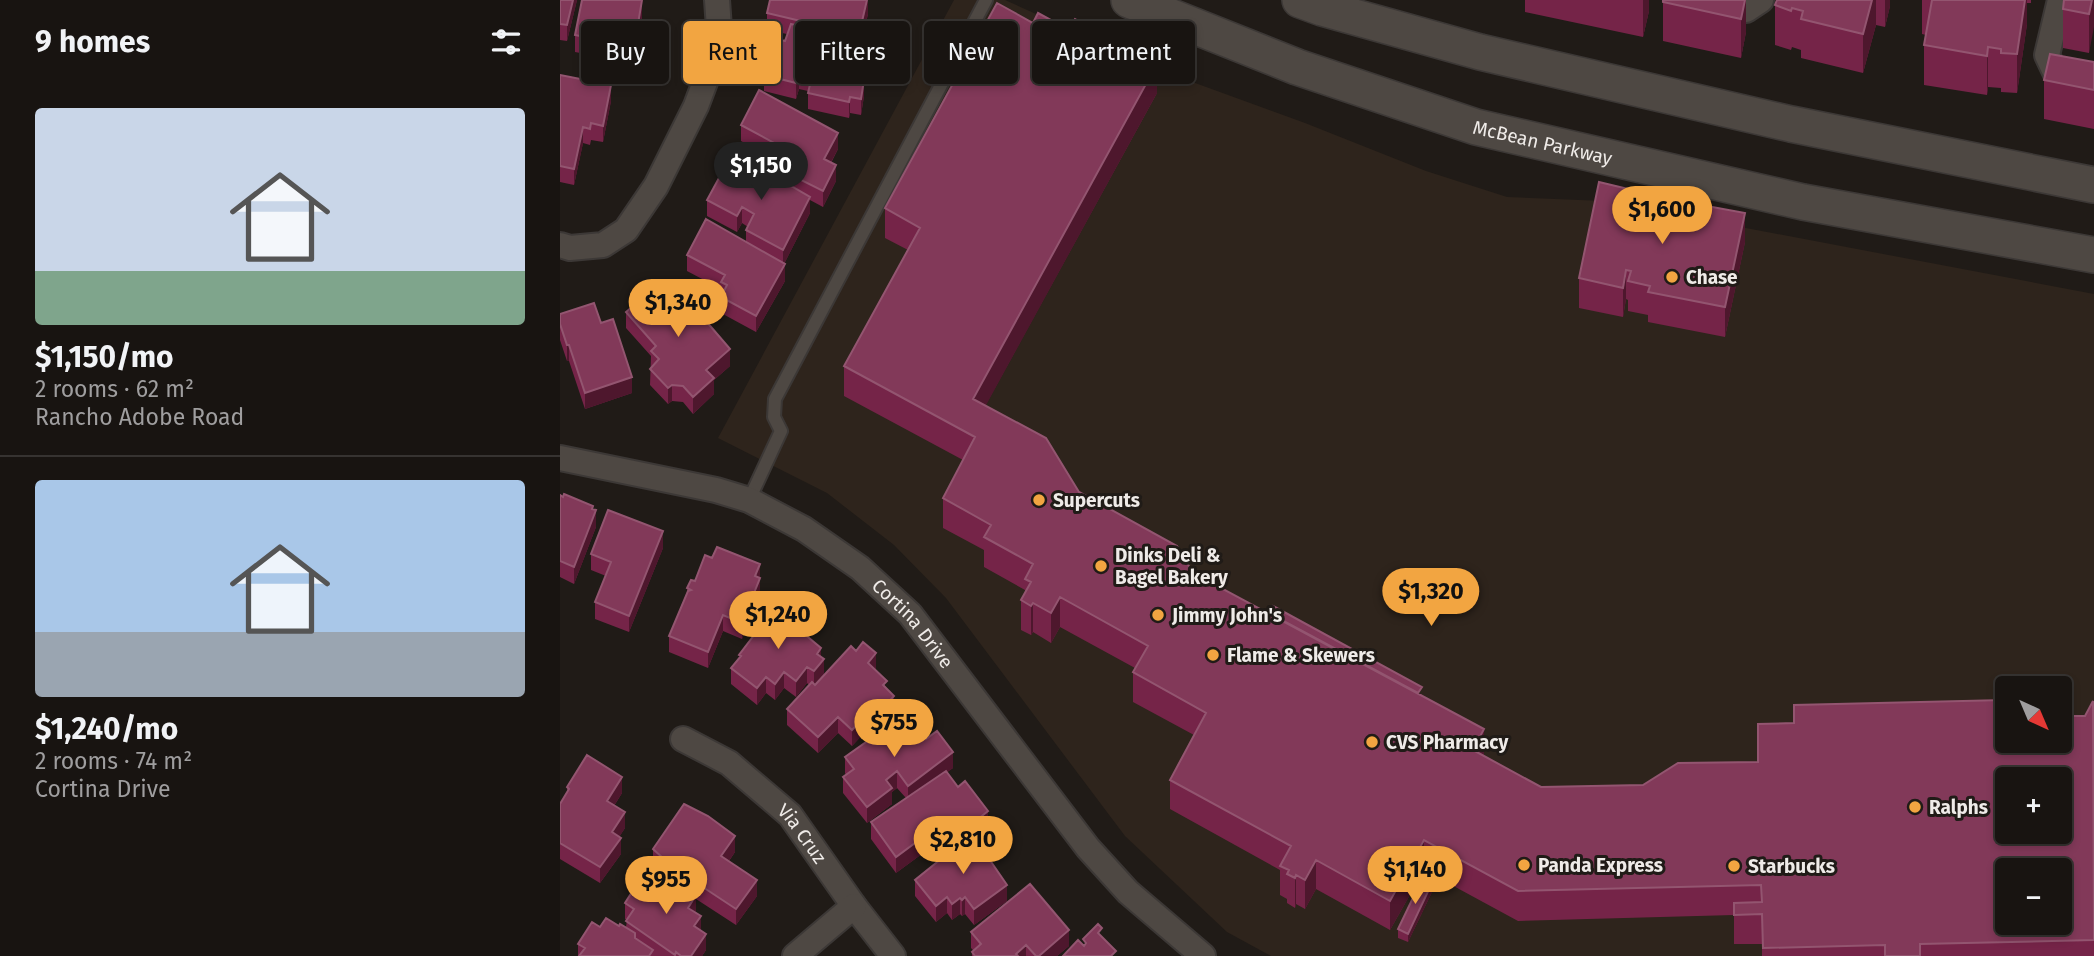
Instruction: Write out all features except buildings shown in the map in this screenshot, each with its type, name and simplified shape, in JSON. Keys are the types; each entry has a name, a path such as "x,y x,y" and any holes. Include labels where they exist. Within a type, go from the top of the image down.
{"main road":[{"name":"McBean Parkway","path":"1129,0 1297,67 1476,127 1803,202 2094,255"},
{"path":"1316,3 1480,52 1791,124 2094,185"}],"street":[{"path":"560,245 570,248 603,245 626,230 656,186 696,106 720,42 717,0"},
{"path":"1702,0 1746,10 1761,0"},
{"path":"2060,0 2047,55 2056,74 2094,82"},
{"name":"Cortina Drive","path":"560,458 716,490 750,500 804,529 860,568 910,614 1088,848 1128,892 1203,956"},
{"name":"Via Cruz","path":"683,739 729,763 790,815 893,956"},
{"path":"795,956 854,906"}],"lane":[{"path":"750,500 781,431 774,417 775,399 986,0"}],"shaded area":[{"path":"954,0 1005,0 1052,21 1032,21 1032,84 1195,83 1426,171 1507,197 1604,201 2094,294 2094,956 1271,956 1227,932 1125,836 946,598 894,545 827,493 718,438 924,56 924,84 1018,84 1018,21 943,21"}],"place":[{"name":"Chase","path":"1672,277"},
{"name":"Supercuts","path":"1039,500"},
{"name":"Dinks Deli & Bagel Bakery","path":"1101,566"},
{"name":"Jimmy John's","path":"1158,615"},
{"name":"Flame & Skewers","path":"1213,655"},
{"name":"CVS Pharmacy","path":"1372,742"},
{"name":"Ralphs","path":"1915,807"},
{"name":"Panda Express","path":"1524,865"},
{"name":"Starbucks","path":"1734,866"}]}
